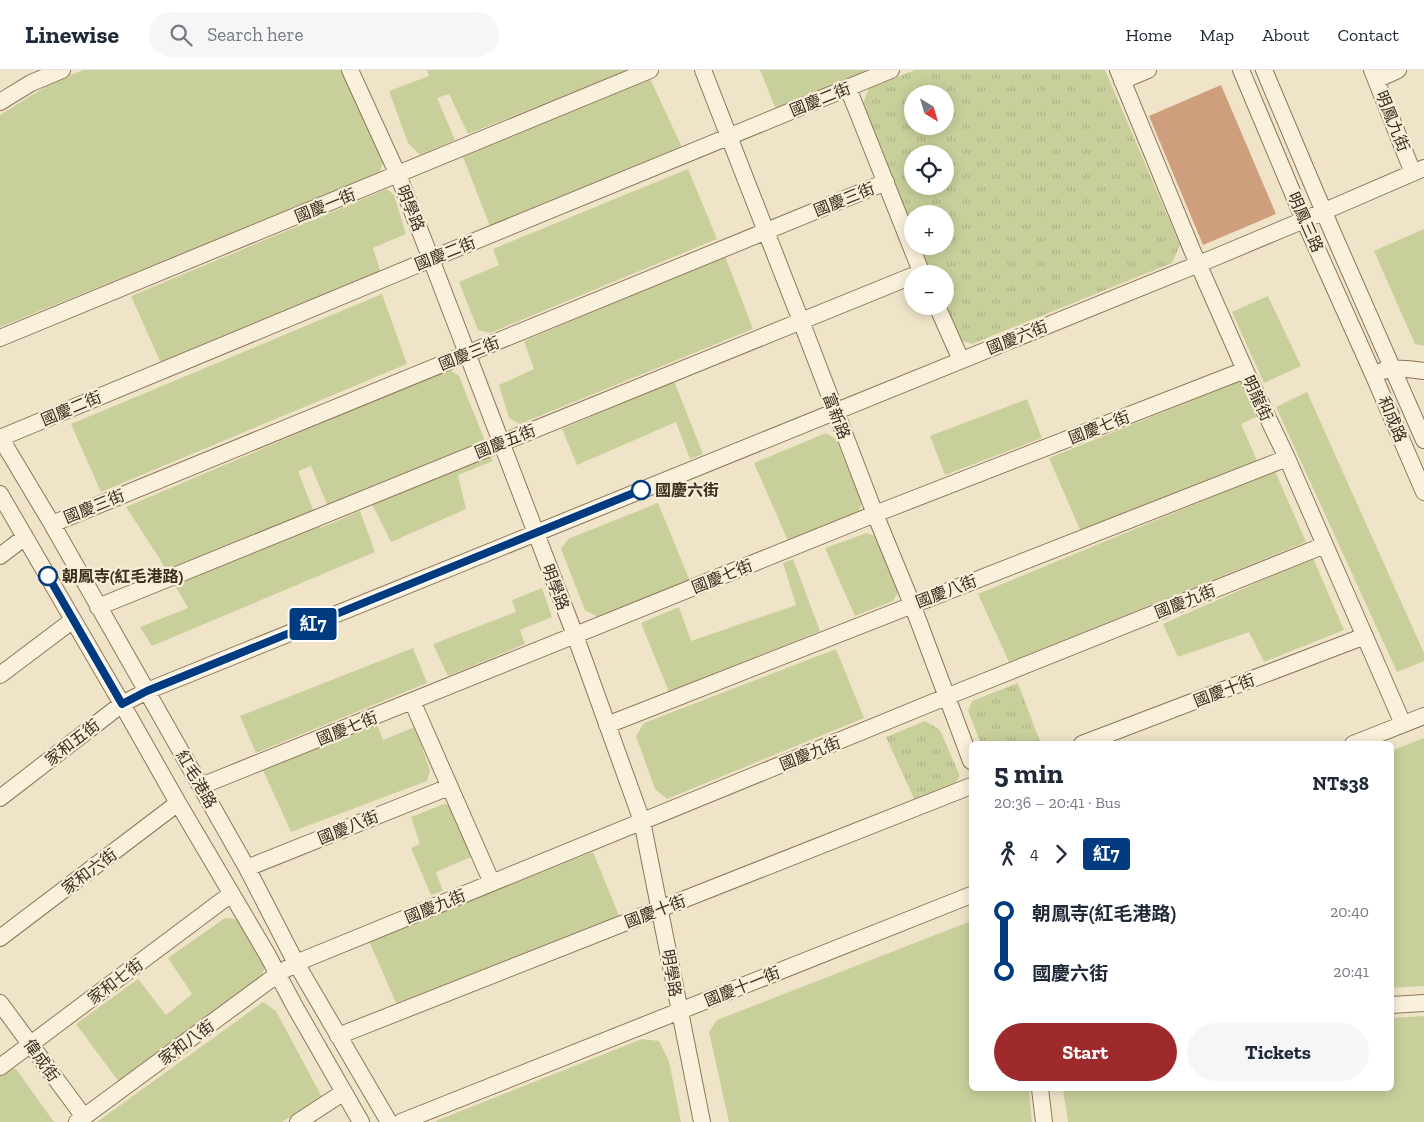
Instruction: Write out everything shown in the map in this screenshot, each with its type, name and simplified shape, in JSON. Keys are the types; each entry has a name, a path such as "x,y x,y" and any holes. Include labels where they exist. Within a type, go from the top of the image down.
{"street":[{"path":"0,102 31,83 62,70"},
{"name":"明學路","path":"350,70 398,175 431,259 575,635 642,821 702,1122"},
{"name":"國慶一街","path":"0,338 650,70"},
{"name":"富新路","path":"703,70 802,321 875,514 912,604 969,756"},
{"name":"國慶二街","path":"0,438 891,70"},
{"path":"1120,76 1148,70"},
{"name":"明鳳三路","path":"1241,70 1304,220 1373,374"},
{"name":"明鳳三路","path":"1264,70 1392,368"},
{"path":"1374,75 1398,70"},
{"name":"明鳳九街","path":"1374,75 1419,170"},
{"name":"明龍街","path":"1120,76 1198,264 1287,458 1403,724"},
{"path":"848,88 886,182 915,265"},
{"name":"國慶六街","path":"147,691 1198,264 1419,170"},
{"name":"國慶三街","path":"52,524 886,182"},
{"name":"國慶五街","path":"98,607 904,280"},
{"path":"941,315 961,360"},
{"path":"1373,374 1392,368 1424,371"},
{"name":"和成路","path":"1392,368 1424,440"},
{"name":"國慶七街","path":"201,786 875,514 1245,370"},
{"name":"和成路","path":"1373,374 1424,492"},
{"name":"紅毛港路","path":"0,438 52,524 147,691 247,868 296,963 389,1122"},
{"name":"國慶八街","path":"607,725 1287,458"},
{"name":"紅毛港路","path":"0,494 267,954 294,1006 361,1122"},
{"path":"0,556 25,537"},
{"name":"國慶九街","path":"296,963 946,697 1325,545"},
{"path":"0,675 73,620"},
{"name":"國慶十街","path":"1090,741 1365,636"},
{"name":"家和五街","path":"0,798 122,704 147,691"},
{"path":"412,701 492,883"},
{"path":"1360,741 1424,716"},
{"name":"國慶八街","path":"247,868 449,787"},
{"name":"國慶十街","path":"338,1036 969,787"},
{"name":"家和六街","path":"0,938 178,803"},
{"name":"家和七街","path":"0,1067 231,894"},
{"name":"國慶十一街","path":"401,1122 969,896"},
{"name":"家和八街","path":"80,1119 278,974 296,963"},
{"name":"偉成街","path":"0,1003 80,1119"},
{"path":"1394,1005 1424,1003"},
{"path":"1040,1091 1044,1122"},
{"path":"298,1122 344,1092"}],"green space":[{"path":"84,70 343,70 384,161 380,171 366,179 0,327 0,115 56,80"},
{"path":"427,70 628,70 468,134 449,94 437,98 455,140 420,155 408,143 389,91 429,76"},
{"path":"760,70 865,70 865,71 777,112"},
{"path":"915,70 1105,70 1180,245 1172,263 972,344 958,340 948,315 954,315 954,265 927,265 924,255 954,255 954,205 904,205 904,207 863,103 869,88"},
{"path":"650,79 682,147 490,226 463,157"},
{"path":"688,169 717,239 490,333 478,330 459,282 499,265 493,249"},
{"path":"387,189 394,195 406,234 373,248 381,273 163,368 131,296"},
{"path":"1424,229 1424,346 1415,344 1374,251"},
{"path":"725,256 753,329 520,424 509,418 499,385 534,369 524,341"},
{"path":"382,294 407,364 101,492 71,424"},
{"path":"1268,296 1301,366 1264,383 1232,312"},
{"path":"449,369 459,376 493,461 458,475 466,509 391,542 365,490 328,507 311,466 298,471 320,528 360,511 375,552 152,646 140,627 188,608 158,556 126,507"},
{"path":"674,381 703,454 690,459 676,422 577,465 562,429"},
{"path":"1238,382 1247,385 1263,414 1241,424 1258,463 1081,532 1049,458"},
{"path":"1307,392 1424,653 1424,661 1397,672 1276,407"},
{"path":"1027,399 1042,438 945,475 930,436"},
{"path":"826,433 836,439 862,503 859,511 853,517 788,541 754,463"},
{"path":"1275,471 1306,542 1009,662 978,594"},
{"path":"658,503 690,581 598,617 585,610 561,549 568,539"},
{"path":"867,533 878,537 900,590 893,601 855,616 825,548"},
{"path":"1313,558 1344,630 1264,662 1249,632 1178,657 1163,624"},
{"path":"793,559 820,631 669,692 641,623 679,607 691,641 796,605 783,563"},
{"path":"542,588 552,617 520,630 525,644 448,676 433,644 516,612 512,600"},
{"path":"413,648 427,683 256,753 240,716"},
{"path":"836,649 864,718 667,799 655,789 636,736 644,723"},
{"path":"1018,683 1040,741 980,741 968,711 972,701"},
{"path":"925,721 940,730 960,776 952,788 916,803 886,737"},
{"path":"376,722 383,740 415,727 430,771 427,781 291,832 263,770"},
{"path":"1424,738 1424,986 1394,988 1394,750"},
{"path":"444,804 454,807 471,857 436,872 443,891 431,895 411,848 420,844 411,817"},
{"path":"593,852 620,918 396,1003 369,941"},
{"path":"225,918 238,919 265,966 261,979 119,1082 76,1024 138,979 166,1015 192,994 168,958"},
{"path":"969,922 969,1091 1029,1091 1032,1122 729,1122 709,1032 717,1020"},
{"path":"263,1002 276,1011 322,1097 282,1122 97,1122"},
{"path":"1424,1016 1424,1122 1068,1122 1063,1091 1394,1091 1394,1018"},
{"path":"642,1039 659,1041 669,1061 681,1122 436,1122 438,1120"},
{"path":"8,1069 16,1069 54,1122 0,1122 0,1075"}],"building":[{"path":"1221,85 1276,214 1203,245 1149,116"}],"bus line":[{"name":"紅7","path":"48,576 122,704 147,691 641,490"}],"place":[{"name":"國慶六街","path":"641,490"},
{"name":"朝鳳寺(紅毛港路)","path":"48,576"}]}
